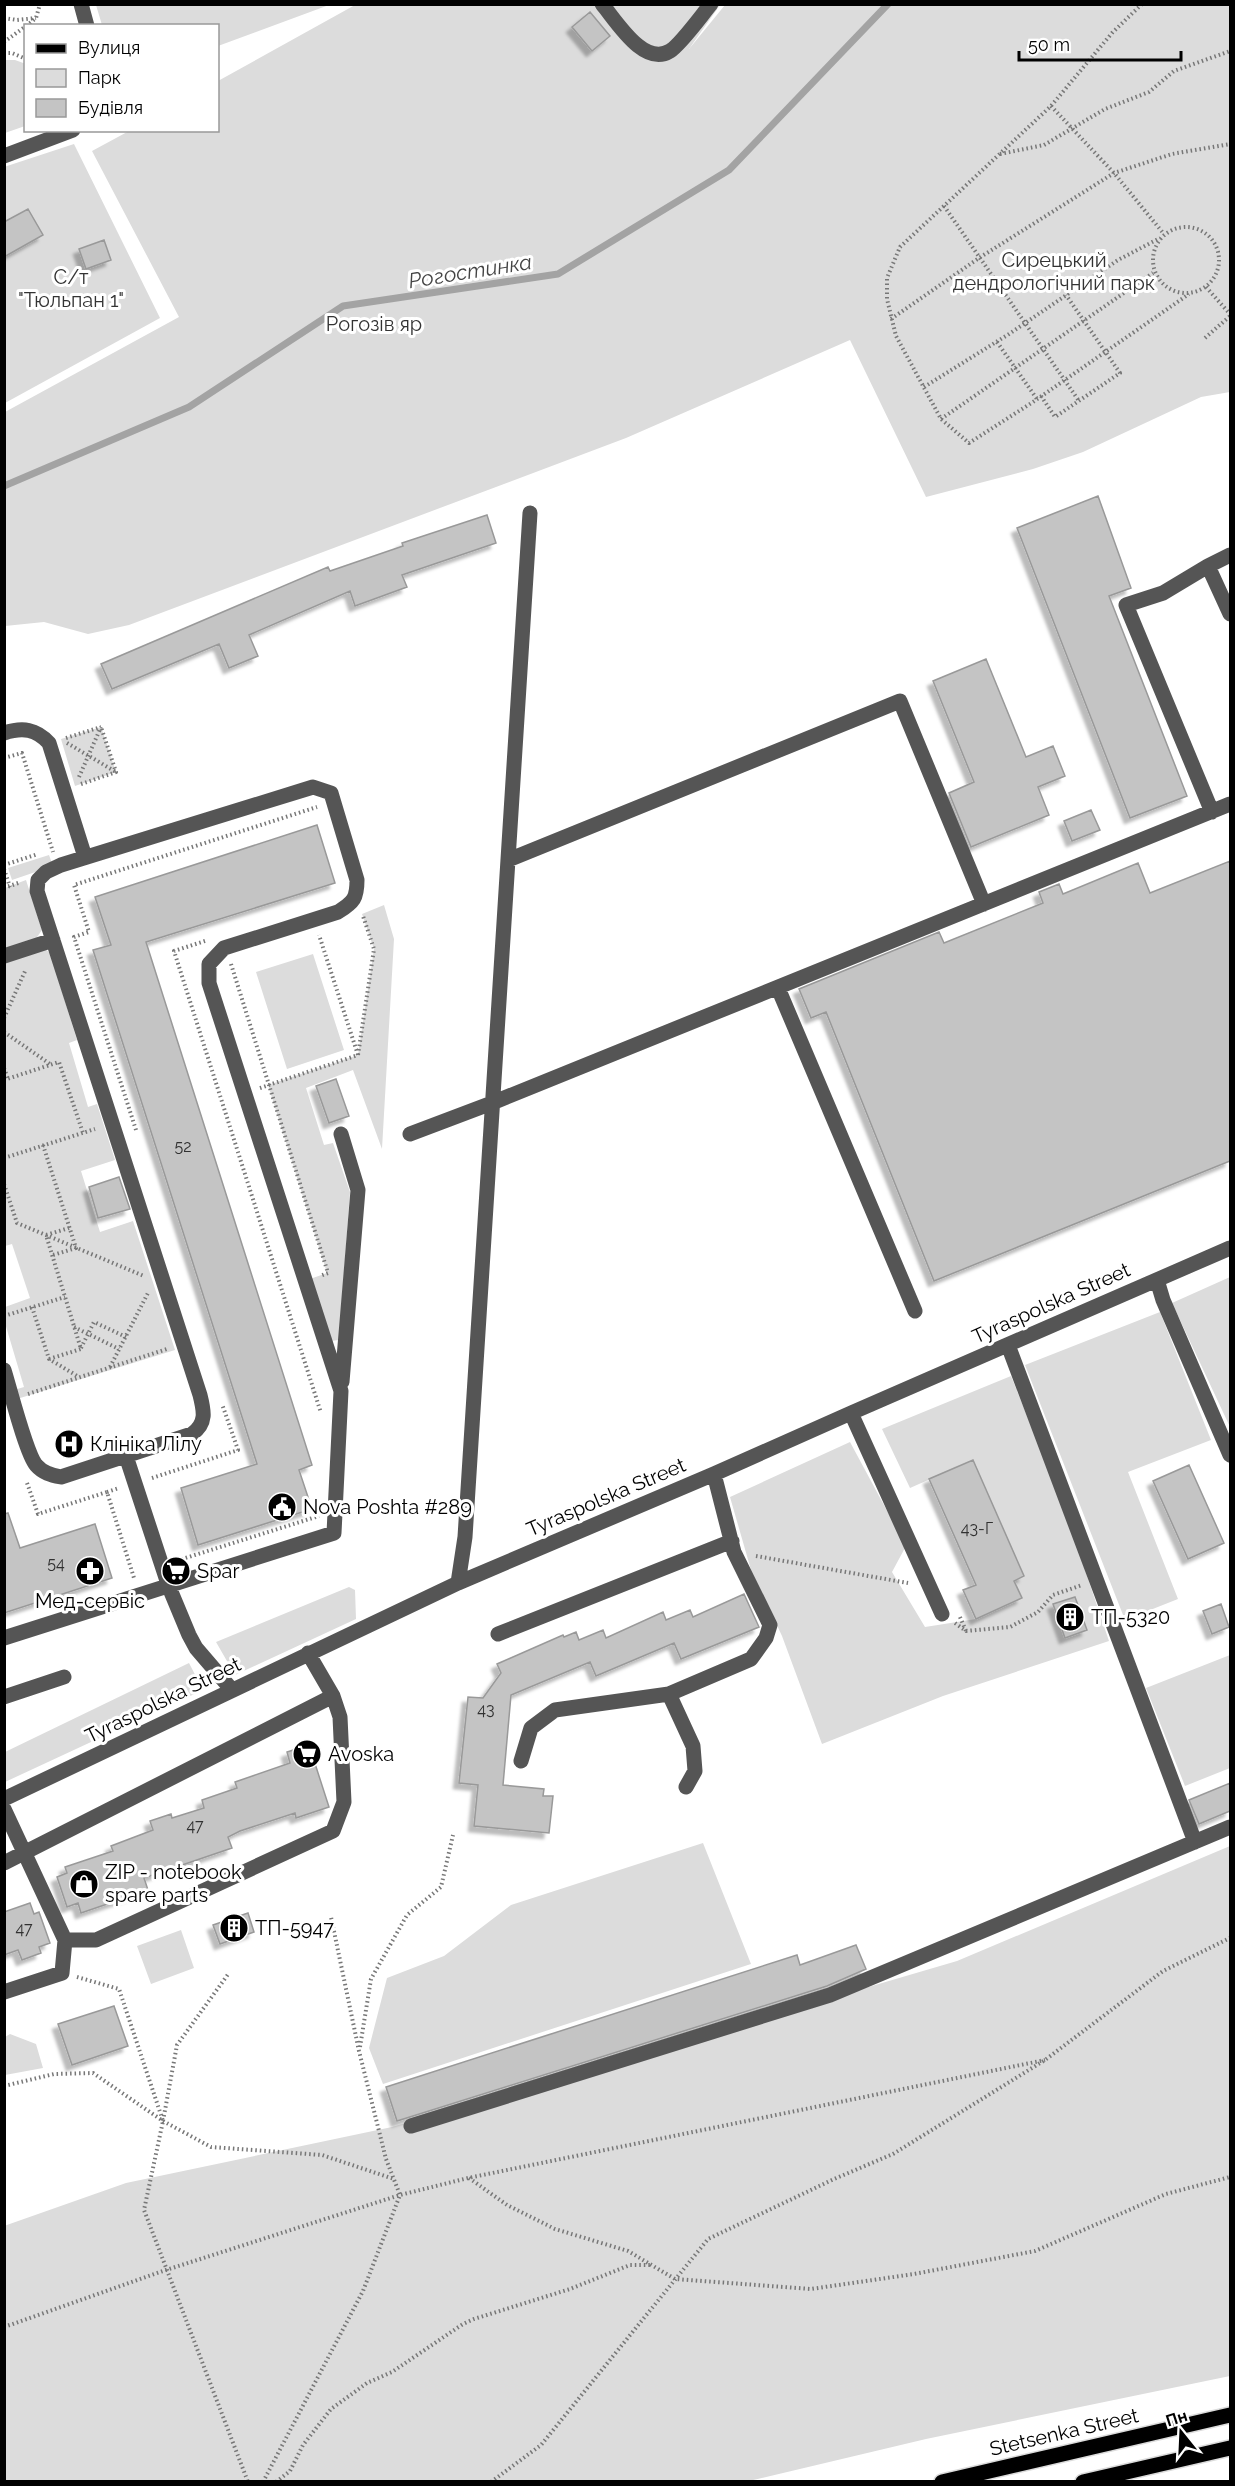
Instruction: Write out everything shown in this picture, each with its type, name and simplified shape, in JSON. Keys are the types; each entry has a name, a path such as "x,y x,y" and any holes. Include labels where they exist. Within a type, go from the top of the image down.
{"main road":[{"name":"Stetsenka Street","path":"942,2481 1230,2415"},
{"path":"1083,2481 1230,2448"}],"street":[{"path":"81,4 86,24"},
{"path":"602,4 639,47 650,53 661,54 672,50 711,4"},
{"path":"4,156 68,132"},
{"path":"458,1583 465,1537 530,513"},
{"path":"1212,812 1126,605 1163,593 1230,555"},
{"path":"1208,566 1230,614"},
{"path":"508,860 900,702 984,904"},
{"path":"4,733 27,729 37,732 49,743 85,857"},
{"path":"4,1370 32,1460 45,1472 62,1477 192,1434 202,1424 204,1411 37,891 38,880 46,872 85,857 313,787 330,793 357,880 357,893 351,904 338,912 226,948 209,964 209,983 341,1391"},
{"path":"410,1134 778,988 1230,804"},
{"path":"4,956 53,940"},
{"path":"778,988 915,1311"},
{"path":"4,1638 334,1533 341,1391 358,1190 341,1134"},
{"name":"Tyraspolska Street","path":"4,1799 458,1583 714,1474 1230,1248"},
{"path":"1157,1280 1163,1300 1230,1455"},
{"path":"1008,1345 1196,1842"},
{"path":"851,1413 942,1614"},
{"path":"126,1456 169,1587 196,1648 232,1690"},
{"path":"521,1761 531,1728 555,1710 669,1694 751,1659 766,1638 770,1625 733,1547 714,1474"},
{"path":"498,1634 733,1547"},
{"path":"65,1940 96,1940 333,1831 344,1802 340,1717 333,1696 308,1653"},
{"path":"4,1697 64,1677"},
{"path":"669,1694 693,1746 696,1771 686,1787"},
{"path":"4,1863 26,1854 333,1696"},
{"path":"4,1809 65,1940 62,1973 4,1992"},
{"path":"411,2126 830,1995 1230,1827"}],"path":[{"path":"28,24 36,18 40,4"},
{"path":"924,387 997,342 1118,260 1182,226 1202,230 1214,242 1220,257 1217,274 1206,287 1189,294 1039,398 969,443 941,419 896,336 891,320 887,299 887,278 900,246 1051,106 1112,33 1142,4"},
{"path":"4,18 17,20 36,18"},
{"path":"4,42 24,27"},
{"path":"999,154 1044,146 1105,109 1149,92 1174,71 1230,51"},
{"path":"4,53 12,53 24,58"},
{"path":"1051,106 1114,173 1162,236"},
{"path":"891,320 979,258 1114,173 1172,154 1230,144"},
{"path":"944,206 1079,401"},
{"path":"1162,236 1151,256 1153,273 1169,290 1189,294"},
{"path":"941,419 1153,273"},
{"path":"1205,338 1230,315 1206,287"},
{"path":"997,342 1015,369 1055,417 1120,373 1065,295"},
{"path":"101,727 116,772 75,786 101,727"},
{"path":"61,740 116,772"},
{"path":"4,758 22,753 52,850 4,867 10,887"},
{"path":"139,1139 75,937 89,932 74,885 320,806"},
{"path":"351,918 362,914 374,949 358,1055"},
{"path":"317,929 358,1055"},
{"path":"305,1280 328,1273 222,936 174,951 322,1416"},
{"path":"4,1018 26,969"},
{"path":"4,1032 51,1065"},
{"path":"244,1093 358,1055"},
{"path":"4,1068 6,1079 59,1062 83,1133 4,1158"},
{"path":"43,1145 76,1248"},
{"path":"4,1184 17,1223 148,1278"},
{"path":"46,1236 69,1228"},
{"path":"46,1236 81,1349"},
{"path":"52,1255 76,1248"},
{"path":"110,1367 150,1291"},
{"path":"4,1316 65,1297"},
{"path":"32,1307 49,1359 80,1377"},
{"path":"49,1359 81,1349 94,1322 126,1337"},
{"path":"74,1327 119,1349"},
{"path":"13,1398 183,1344"},
{"path":"156,1488 153,1477 238,1450 219,1395"},
{"path":"27,1480 38,1514 107,1492 134,1578 123,1581"},
{"path":"176,1550 179,1560 190,1557 319,1516 320,1505"},
{"path":"733,1547 930,1587"},
{"path":"942,1614 966,1631 1010,1627 1038,1612 1053,1595 1097,1580"},
{"path":"359,2051 371,1979 407,1915 441,1887 453,1835"},
{"path":"263,2481 363,2291 399,2195 386,2159 359,2051 331,1917"},
{"path":"491,2481 541,2445 708,2239 834,2179 893,2154 1045,2060 1163,1971 1230,1938"},
{"path":"62,1973 119,1989 163,2121"},
{"path":"229,1973 177,2045 144,2210 248,2481"},
{"path":"5,2327 166,2270 399,2195 468,2178 1045,2060"},
{"path":"4,2086 54,2074 93,2073 163,2121 211,2147 322,2155 395,2179"},
{"path":"468,2178 507,2205 555,2229 628,2251 675,2280 811,2289 925,2272 1035,2251 1166,2194 1230,2177"},
{"path":"276,2481 290,2471 303,2445 332,2409 367,2383 392,2372 463,2324 570,2289 630,2265 650,2265"}],"green space":[{"path":"96,4 329,5 219,46 219,24 102,24"},
{"name":"Рогозів яр","path":"355,5 720,5 689,49 725,5 1230,5 1230,392 1201,397 1083,452 1033,469 926,497 850,340 626,438 129,625 88,634 44,622 5,626 5,412 179,317 92,151 127,132 219,132 219,80"},
{"path":"4,60 15,60 24,63 24,126 5,133"},
{"name":"С/т \"Тюльпан 1\"","path":"74,144 160,318 5,403 4,167"},
{"path":"101,727 116,772 75,786 61,739"},
{"path":"49,855 53,866 12,880 8,868"},
{"path":"26,880 42,930 35,940 5,950 5,888"},
{"path":"384,905 394,939 382,1149 353,1070 306,1088 324,1145 333,1143 350,1192 339,1340 330,1341 310,1279 327,1273 268,1085 358,1055 374,949 362,914"},
{"path":"44,948 50,953 77,1040 69,1043 88,1107 97,1104 115,1160 81,1171 100,1232 133,1221 175,1350 17,1399 14,1390 24,1387 5,1323 5,1307 30,1298 12,1244 5,1246 5,961"},
{"path":"313,954 344,1050 287,1069 256,972"},
{"path":"1230,1277 1230,1427 1172,1303"},
{"path":"1160,1312 1211,1440 1128,1472 1178,1599 1125,1620 1025,1365"},
{"path":"1011,1376 1063,1505 1109,1641 943,1696 822,1744 782,1636 751,1570 730,1497 850,1442 906,1546 892,1572 925,1627 976,1619 1021,1598 1014,1581 1024,1576 973,1460 910,1488 882,1429"},
{"path":"349,1587 355,1590 356,1619 235,1675 216,1642"},
{"path":"1230,1655 1230,1768 1185,1786 1146,1688"},
{"path":"189,1663 203,1690 5,1782 5,1752"},
{"path":"703,1843 751,1964 383,2084 369,2048 387,1978 444,1956 511,1905"},
{"path":"1230,1846 1230,2376 926,2439 749,2481 5,2481 4,2226 126,2183 392,2127 957,1961"},
{"path":"181,1930 194,1968 151,1984 137,1946"},
{"path":"10,2034 36,2044 43,2068 5,2075 5,2037"}],"building":[{"path":"590,12 610,36 592,51 572,27"},
{"path":"28,209 43,235 4,257 4,222"},
{"path":"104,240 111,260 86,269 79,249"},
{"path":"1098,496 1131,588 1109,596 1187,796 1130,818 1017,528"},
{"path":"487,515 496,543 402,575 407,587 355,606 350,591 249,635 258,656 229,668 219,644 112,689 101,664 328,567 330,571 403,546 402,543"},
{"path":"986,659 1026,757 1053,746 1065,776 1038,787 1049,815 971,847 949,793 974,782 933,681"},
{"path":"1091,810 1100,830 1072,841 1064,821"},
{"path":"317,825 335,883 146,942 312,1465 299,1470 312,1509 198,1545 181,1488 257,1464 93,950 111,945 95,897"},
{"path":"1230,861 1230,1161 934,1281 826,1012 811,1018 799,989 939,932 944,943 1043,903 1039,892 1059,884 1063,894 1138,863 1150,893"},
{"path":"336,1079 349,1116 329,1123 316,1086"},
{"path":"119,1177 130,1209 98,1218 89,1187"},
{"path":"973,1460 1024,1576 1014,1581 1022,1598 976,1619 963,1590 976,1585 929,1479"},
{"path":"1189,1465 1224,1543 1188,1559 1153,1481"},
{"path":"8,1513 20,1548 95,1524 112,1578 4,1613 4,1514"},
{"path":"744,1594 759,1627 681,1659 674,1643 596,1676 590,1662 511,1695 503,1785 544,1789 543,1796 553,1796 549,1833 474,1826 478,1785 459,1783 468,1697 483,1698 501,1673 497,1664 563,1635 564,1637 576,1632 579,1640 603,1630 606,1638 663,1612 666,1620 690,1610 693,1617"},
{"name":"ТП-5320","path":"1075,1597 1087,1630 1065,1638 1053,1604"},
{"path":"1221,1604 1229,1627 1212,1634 1203,1611"},
{"path":"309,1745 329,1807 296,1818 295,1813 240,1831 228,1837 232,1848 144,1878 148,1890 81,1913 78,1903 67,1907 57,1877 67,1873 65,1867 113,1851 111,1846 153,1830 150,1821 171,1814 172,1818 204,1808 202,1800 237,1788 235,1782 290,1763 287,1752"},
{"path":"1230,1783 1230,1811 1199,1824 1189,1800"},
{"path":"30,1903 34,1914 39,1912 50,1943 39,1947 41,1953 22,1960 18,1950 4,1955 4,1912"},
{"name":"ТП-5947","path":"248,1913 254,1932 220,1944 213,1925"},
{"path":"856,1945 866,1969 827,1986 397,2121 386,2087 797,1955 800,1965"},
{"path":"114,2006 128,2046 72,2065 58,2024"}],"waterway":[{"name":"Рогостинка","path":"4,486 189,407 343,306 558,274 729,170 888,4"}],"place":[{"name":"Клініка Лілу","path":"69,1444"},
{"name":"Nova Poshta #289","path":"282,1507"},
{"name":"Мед-сервіс","path":"90,1571"},
{"name":"Spar","path":"176,1571"},
{"name":"ТП-5320","path":"1070,1617"},
{"name":"Avoska","path":"307,1754"},
{"name":"ZIP - notebook spare parts","path":"84,1884"},
{"name":"ТП-5947","path":"234,1928"}],"park label":[{"name":"Сирецький дендрологічний парк","path":"1054,272"}]}
